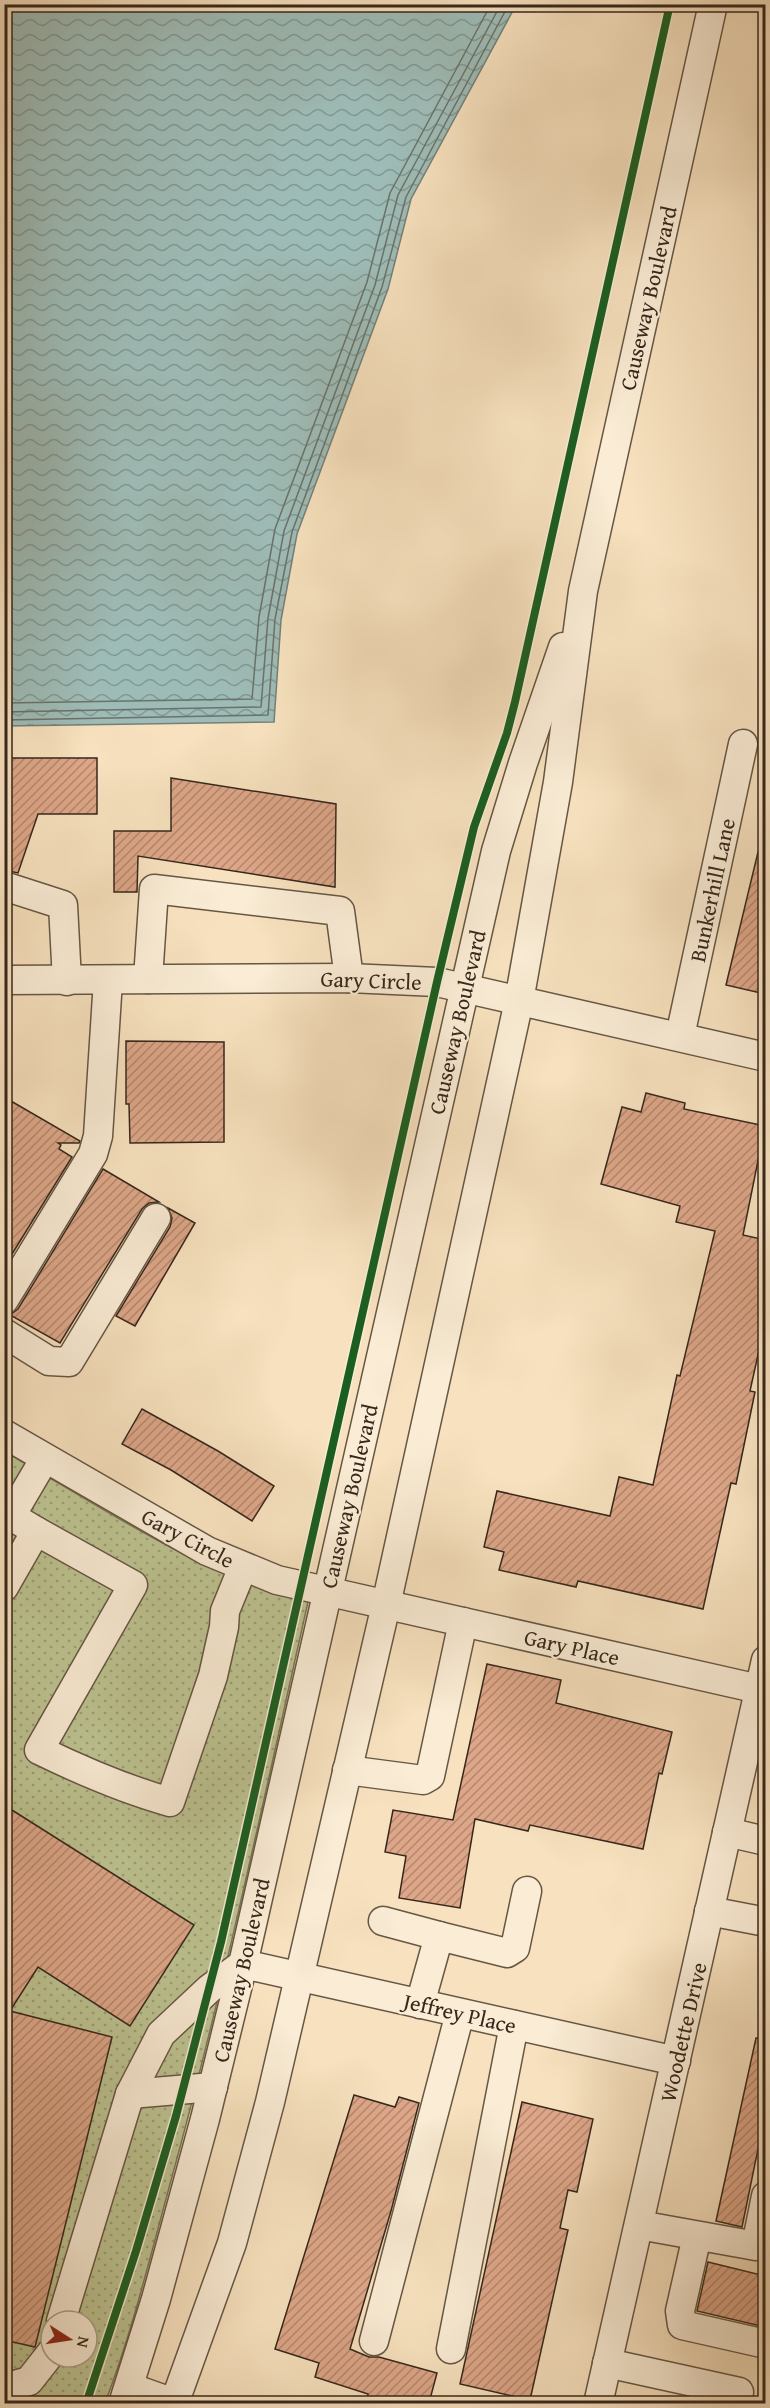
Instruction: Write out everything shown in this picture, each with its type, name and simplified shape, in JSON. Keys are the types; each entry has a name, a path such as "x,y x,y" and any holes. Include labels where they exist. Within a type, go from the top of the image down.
{"street":[{"name":"Causeway Boulevard","path":"175,2403 232,2243 270,2102 386,1605 519,1001 558,782 583,591 713,4"},
{"name":"Causeway Boulevard","path":"126,2395 156,2299 213,2087 243,1964 496,852 520,774 583,591"},
{"name":"Bunkerhill Lane","path":"680,1036 743,744"},
{"path":"4,886 63,905 67,981"},
{"path":"148,980 154,889 340,911 349,978"},
{"name":"Gary Circle","path":"4,980 349,978 437,982 765,1057"},
{"path":"4,1300 93,1154 98,1136 108,980"},
{"path":"4,1333 50,1361 69,1362 156,1218"},
{"name":"Gary Circle","path":"4,1434 207,1551 277,1580 386,1605"},
{"path":"45,1458 11,1516 133,1585 39,1750 87,1774 170,1802 213,1676 224,1627 225,1611 243,1567"},
{"path":"4,1587 36,1531"},
{"name":"Gary Place","path":"386,1605 759,1689"},
{"path":"347,1770 423,1780 430,1776 463,1622"},
{"name":"Woodette Drive","path":"598,2403 765,1660"},
{"path":"727,1832 765,1840"},
{"path":"383,1921 507,1953 515,1948 527,1891"},
{"path":"709,1911 765,1922"},
{"path":"420,2004 439,1936"},
{"path":"65,2309 130,2094 161,2034 209,1989 243,1964"},
{"name":"Jeffrey Place","path":"243,1964 676,2061"},
{"path":"374,2341 460,2013"},
{"path":"451,2349 514,2025"},
{"path":"130,2094 213,2087"},
{"path":"639,2225 756,2246 765,2196"},
{"path":"697,2236 680,2311 682,2325 765,2344"},
{"path":"608,2363 739,2392 736,2403"},
{"path":"4,2388 29,2381 39,2368"},
{"path":"126,2395 175,2403"}],"green space":[{"path":"4,1451 190,1557 228,1575 308,1602 243,1890 191,2106 133,2319 105,2403 5,2403"}],"water":[{"path":"4,5 516,5 411,199 388,289 297,534 281,620 274,722 5,726"}],"building":[{"path":"4,758 97,758 97,814 38,814 18,873 4,870"},
{"path":"171,778 336,804 335,887 138,856 137,892 114,892 114,831 171,831"},
{"path":"758,852 765,853 765,994 726,985"},
{"path":"126,1041 224,1042 224,1142 130,1143 129,1104 126,1104"},
{"path":"646,1093 685,1103 684,1109 765,1126 743,1235 765,1240 765,1323 750,1391 755,1392 736,1484 731,1483 703,1609 578,1581 576,1587 499,1570 504,1552 484,1547 497,1491 610,1516 619,1477 653,1485 677,1375 680,1376 715,1231 676,1222 680,1206 601,1184 622,1107 641,1112"},
{"path":"4,1097 80,1141 79,1143 58,1143 61,1145 59,1149 72,1157 4,1267"},
{"path":"103,1169 159,1202 149,1203 142,1209 60,1343 10,1315 18,1309"},
{"path":"168,1208 195,1223 135,1326 116,1316 170,1227 172,1218"},
{"path":"142,1409 218,1451 274,1486 252,1521 171,1470 122,1444"},
{"path":"487,1664 561,1680 556,1703 672,1732 662,1774 659,1773 643,1849 530,1825 528,1831 475,1819 460,1908 399,1898 406,1856 385,1852 393,1810 453,1820"},
{"path":"4,1805 194,1925 130,2026 38,1967 10,2011 112,2037 44,2309 39,2309 39,2331 35,2347 4,2340"},
{"path":"756,2038 765,2039 765,2115 742,2227 716,2221"},
{"path":"354,2095 395,2107 399,2097 419,2103 391,2211 350,2349 369,2357 379,2357 437,2373 429,2403 366,2403 368,2394 315,2377 319,2363 275,2349"},
{"path":"522,2102 593,2119 577,2192 568,2190 560,2228 568,2230 530,2400 460,2384"},
{"path":"708,2262 765,2276 765,2327 697,2311"}],"cycle path":[{"path":"86,2404 136,2251 176,2116 221,1942 437,982 474,827 507,733 515,702 670,4"}]}
